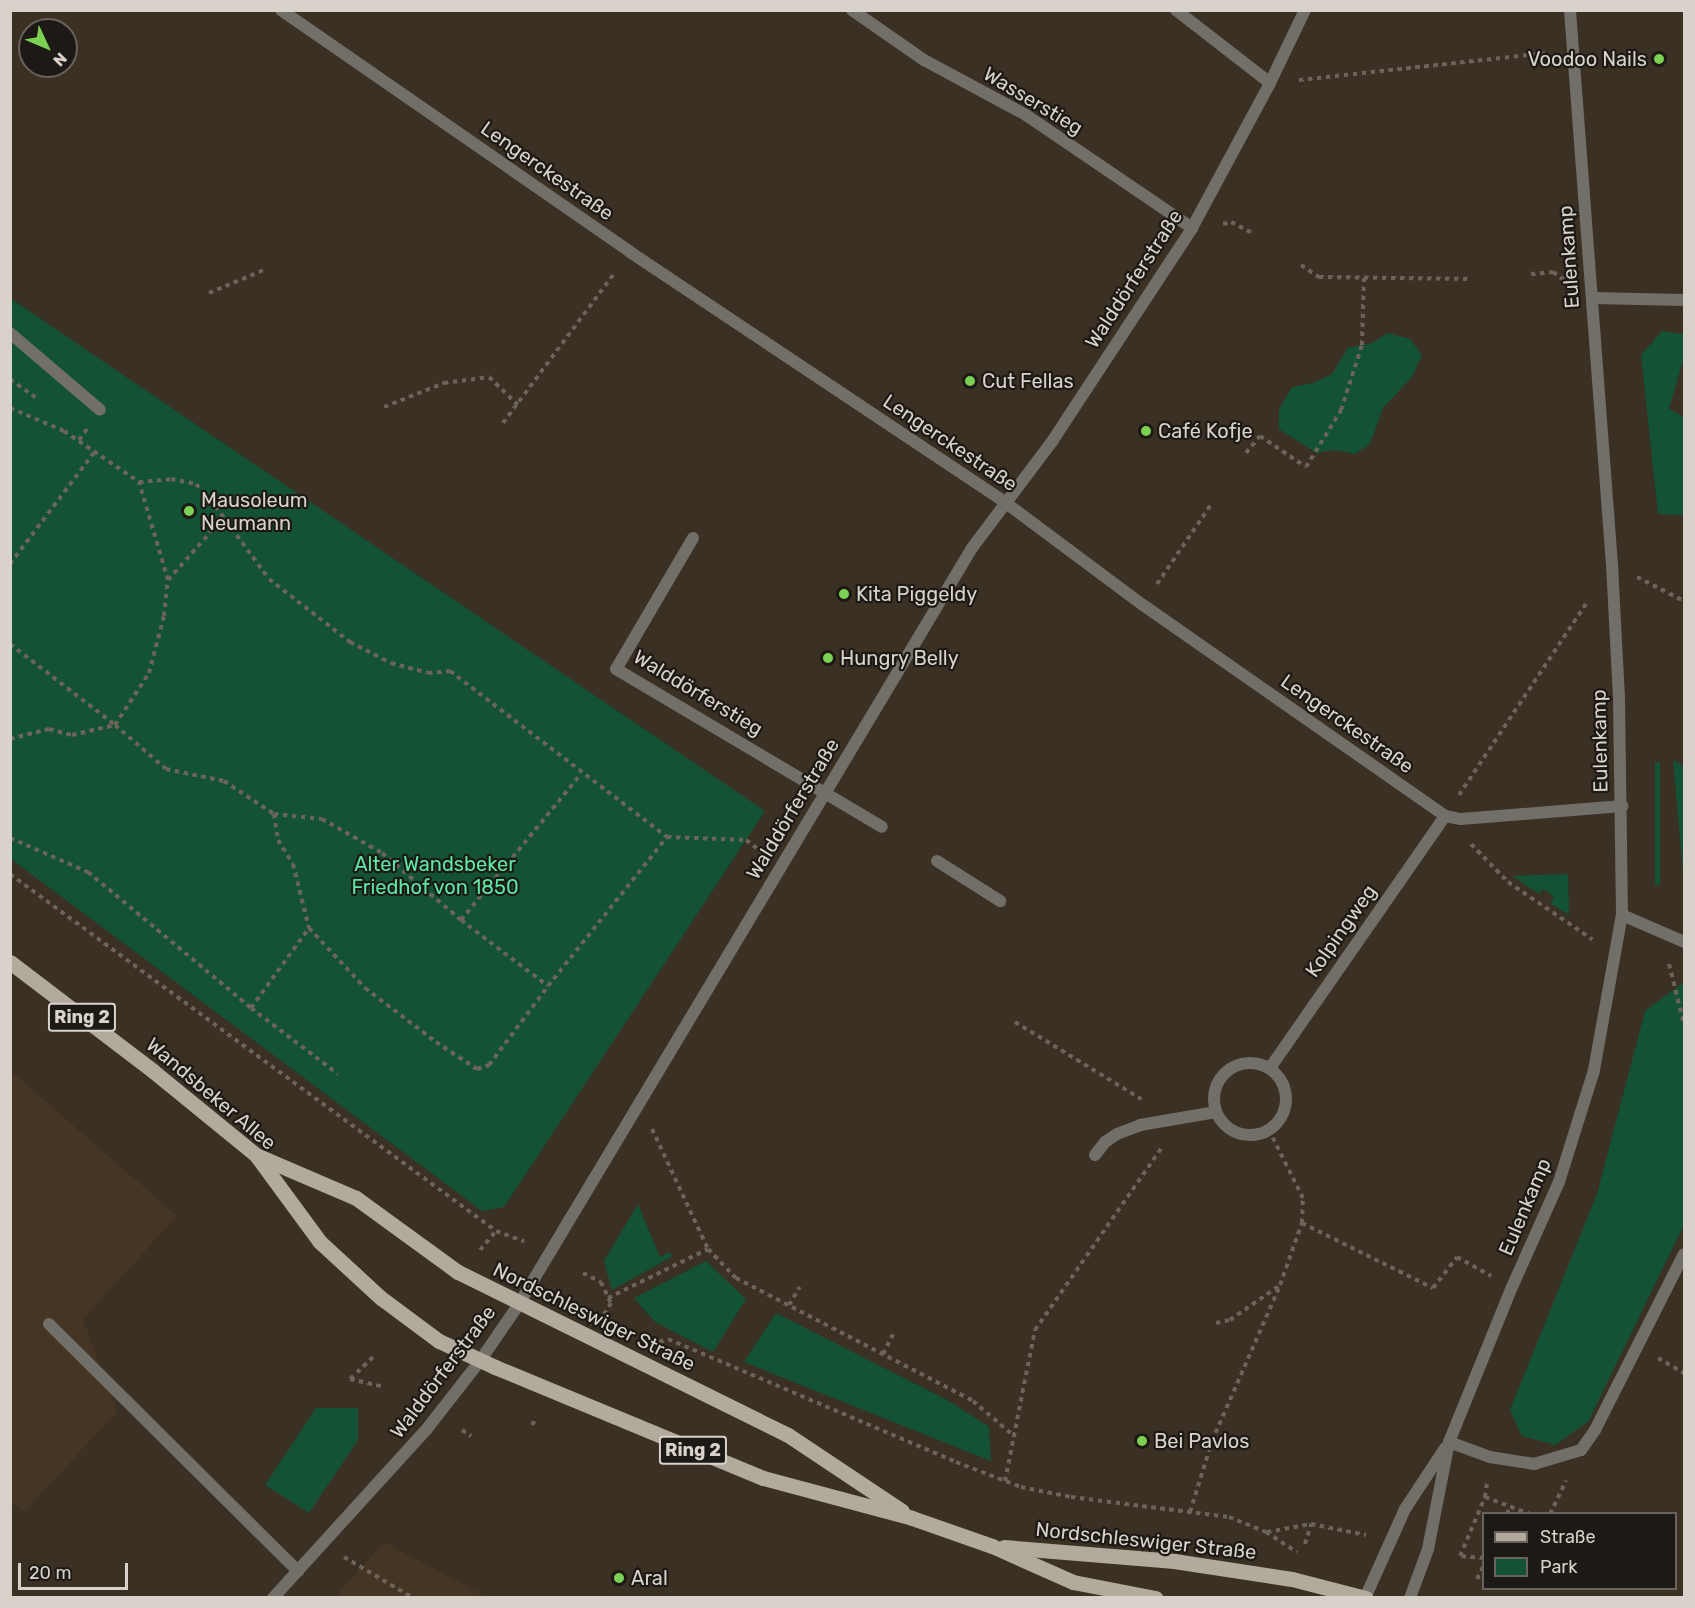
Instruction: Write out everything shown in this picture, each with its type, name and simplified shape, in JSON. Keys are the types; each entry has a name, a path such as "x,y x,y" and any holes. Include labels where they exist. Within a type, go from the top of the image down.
{"main road":[{"name":"Wandsbeker Allee","path":"10,962 153,1071 256,1155 320,1242 409,1321 439,1341 480,1361"},
{"name":"Nordschleswiger Straße","path":"256,1155 356,1198 458,1272 789,1435 912,1518"},
{"name":"Nordschleswiger Straße","path":"480,1361 763,1478 912,1518 992,1546 1072,1582 1155,1598"},
{"name":"Nordschleswiger Straße","path":"992,1546 1174,1561 1292,1579 1366,1597"}],"street":[{"name":"Lengerckestraße","path":"281,10 630,252 1006,503 1143,605 1445,816"},
{"name":"Wasserstieg","path":"852,10 924,60 1026,115 1192,228"},
{"path":"1176,10 1270,83"},
{"name":"Walddörferstraße","path":"273,1598 426,1430 480,1361 519,1304 972,548 1053,440 1192,228 1270,83 1305,10"},
{"name":"Eulenkamp","path":"1410,1598 1428,1549 1449,1442 1512,1287 1559,1182 1574,1137 1594,1070 1622,915 1622,806 1612,565 1570,10"},
{"path":"1592,298 1684,300"},
{"path":"10,333 100,410"},
{"name":"Walddörferstieg","path":"693,538 616,669 825,791"},
{"path":"825,791 882,827"},
{"path":"1445,816 1461,819 1622,806"},
{"name":"Kolpingweg","path":"1270,1068 1445,816"},
{"path":"937,861 1000,901"},
{"path":"1622,915 1684,942"},
{"path":"1248,1062 1270,1068 1285,1087 1287,1099 1278,1122 1269,1130 1257,1134 1232,1130 1216,1112 1215,1089 1227,1070 1248,1062"},
{"path":"1095,1155 1105,1142 1117,1134 1140,1125 1216,1112"},
{"path":"1449,1442 1490,1457 1534,1464 1581,1450 1595,1430 1684,1254"},
{"path":"49,1324 298,1571"},
{"name":"Eulenkamp","path":"1366,1597 1405,1509 1449,1442"}],"path":[{"path":"1270,83 1573,50"},
{"path":"503,423 630,252"},
{"path":"1301,265 1319,277 1470,279"},
{"path":"209,293 266,269"},
{"path":"1246,453 1260,436 1306,467 1311,460 1341,410 1362,345 1364,278"},
{"path":"384,407 444,383 489,377 518,405"},
{"path":"10,380 38,399"},
{"path":"10,408 64,431 140,482 168,580 164,616 149,673 115,725 72,735 49,729 10,739"},
{"path":"10,564 95,451"},
{"path":"140,482 171,478 196,484 224,517 269,579 350,642 391,663 428,673 450,672 581,774 667,837 746,840 781,867"},
{"path":"1143,605 1212,503"},
{"path":"168,580 224,517"},
{"path":"1615,954 1508,882 1445,816 1612,565 1684,601"},
{"path":"10,644 115,725 165,769 224,781 274,814 322,819 382,854 461,920 548,986"},
{"path":"461,920 581,774"},
{"path":"274,814 278,840 292,864 309,928 365,988 436,1042 477,1069 489,1065 548,986 667,837"},
{"path":"10,838 88,872 251,1008 338,1074"},
{"path":"10,874 496,1231 524,1241"},
{"path":"251,1008 309,928"},
{"path":"1660,931 1684,1023"},
{"path":"1015,1022 1142,1100"},
{"path":"640,1104 708,1249 735,1278 973,1401 1015,1436"},
{"path":"1190,1512 1212,1441 1280,1285 1302,1223 1303,1198 1269,1130"},
{"path":"1005,1481 1035,1330 1168,1139"},
{"path":"1302,1223 1433,1288 1457,1257 1512,1287"},
{"path":"480,1250 496,1231"},
{"path":"608,1298 708,1249"},
{"path":"583,1273 601,1282 611,1303 604,1314"},
{"path":"1216,1323 1230,1320 1280,1285"},
{"path":"789,1305 800,1287"},
{"path":"883,1354 893,1335"},
{"path":"668,1339 1021,1488 1071,1497 1229,1517 1266,1532 1311,1524 1367,1535"},
{"path":"373,1357 350,1379 384,1387"},
{"path":"532,1425 537,1417"},
{"path":"462,1430 471,1436"},
{"path":"1482,1558 1460,1556 1485,1497 1487,1479"},
{"path":"1485,1497 1525,1512"},
{"path":"1508,1512 1510,1506"},
{"path":"1305,1544 1311,1524"},
{"path":"323,1544 413,1598"},
{"path":"1477,1579 1482,1569"}],"shaded area":[{"path":"10,1070 177,1216 83,1319 117,1412 24,1512 10,1501"},
{"path":"384,1542 487,1597 335,1597"}],"green space":[{"name":"Alter Wandsbeker Friedhof von 1850","path":"10,298 765,811 504,1207 482,1211 11,859"},
{"path":"1662,331 1684,334 1684,357 1669,409 1684,417 1684,515 1658,514 1641,355"},
{"path":"1388,333 1410,339 1422,355 1412,377 1383,408 1370,444 1355,454 1334,450 1316,453 1279,429 1279,409 1292,387 1313,383 1332,374 1348,348 1372,343"},
{"path":"1673,760 1684,766 1684,883"},
{"path":"1655,762 1660,762 1660,885 1655,885"},
{"path":"1568,874 1569,915 1550,903 1554,897 1543,889 1539,894 1512,876"},
{"path":"1684,982 1684,1225 1588,1422 1555,1445 1522,1436 1510,1410 1597,1194 1645,1011"},
{"path":"638,1204 660,1257 669,1252 673,1256 612,1290 604,1261"},
{"path":"706,1261 746,1299 713,1352 655,1322 634,1298"},
{"path":"776,1313 949,1401 989,1427 991,1461 744,1362"},
{"path":"316,1408 358,1408 358,1440 309,1513 265,1485"}],"place":[{"name":"Voodoo Nails","path":"1659,59"},
{"name":"Cut Fellas","path":"970,381"},
{"name":"Café Kofje","path":"1146,431"},
{"name":"Mausoleum Neumann","path":"189,511"},
{"name":"Kita Piggeldy","path":"844,594"},
{"name":"Hungry Belly","path":"828,658"},
{"name":"Bei Pavlos","path":"1142,1441"},
{"name":"Aral","path":"619,1578"}]}
